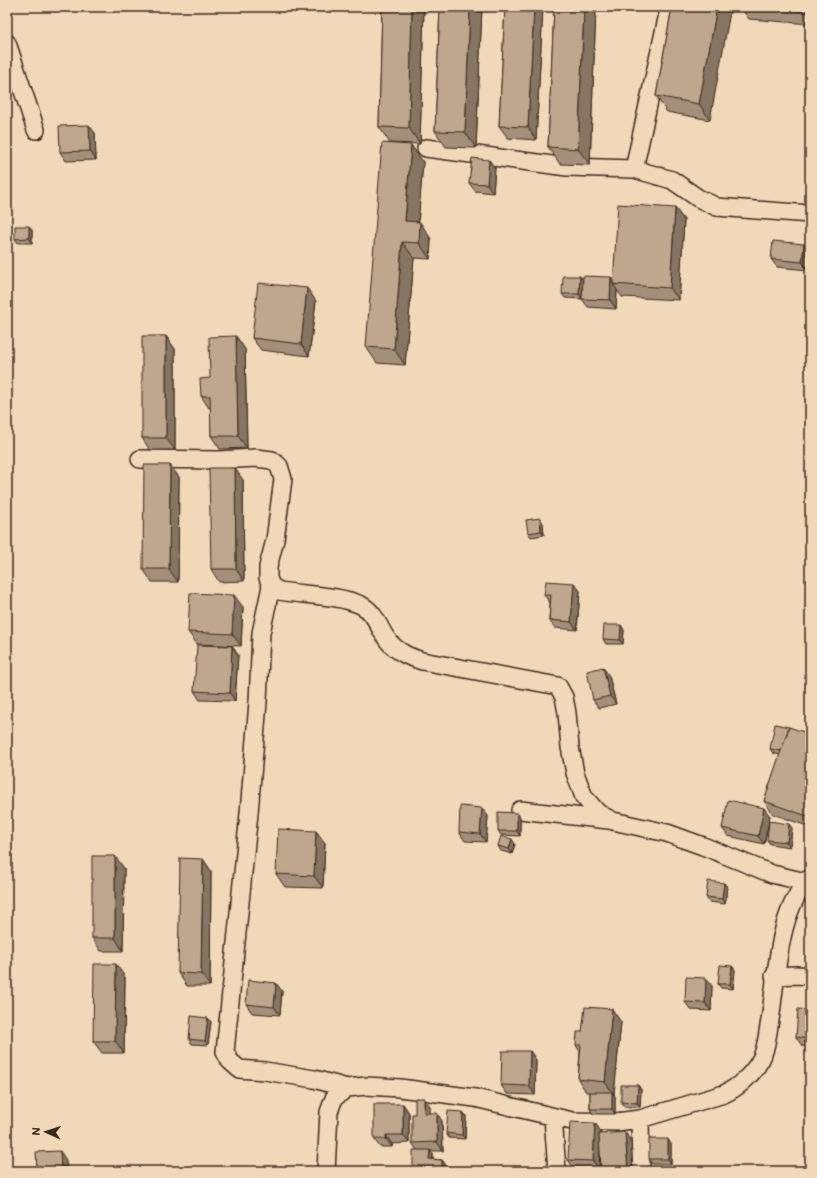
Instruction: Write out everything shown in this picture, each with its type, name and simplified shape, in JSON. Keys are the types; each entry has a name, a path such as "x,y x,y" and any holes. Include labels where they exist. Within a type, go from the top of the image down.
{"street":[{"path":"634,169 668,14"},
{"path":"7,43 36,130"},
{"path":"426,148 567,167 634,169 672,180 698,198 718,207 810,214"},
{"path":"140,460 218,460 256,458 272,460 279,466 284,479 275,540 268,567 268,578 271,586 261,633 258,702 249,813 225,1052 230,1060 239,1069 265,1071 314,1079 347,1088 366,1086 400,1088 474,1098 579,1121 616,1122 640,1119 736,1089 761,1059 766,1043 774,976 784,929 796,898 808,880 757,869 704,846 668,833 613,821 520,810"},
{"path":"271,586 279,591 340,599 360,605 370,612 378,622 389,642 395,649 422,661 558,686 564,697 570,747 579,785 584,797 598,813 613,821"},
{"path":"774,976 796,974 810,976"},
{"path":"326,1171 329,1112 334,1098 347,1088"},
{"path":"553,1116 557,1171"},
{"path":"640,1119 641,1171"}],"building":[{"path":"382,7 412,7 409,128 379,127"},
{"path":"440,7 470,7 465,132 435,131"},
{"path":"505,7 534,7 528,127 499,126"},
{"path":"554,7 584,7 578,149 548,147"},
{"path":"672,7 717,7 699,104 656,96"},
{"path":"741,7 806,7 806,12"},
{"path":"89,125 90,151 60,152 59,126"},
{"path":"382,143 411,145 405,221 420,222 419,243 402,242 394,349 366,347"},
{"path":"472,158 489,160 487,184 469,183"},
{"path":"618,204 675,208 670,288 613,284"},
{"path":"15,226 29,226 29,238 15,239"},
{"path":"773,241 804,244 802,262 771,259"},
{"path":"563,276 580,276 579,294 562,294"},
{"path":"583,276 611,277 610,300 582,299"},
{"path":"258,283 307,288 301,344 252,338"},
{"path":"142,336 166,336 166,438 142,438"},
{"path":"236,336 238,436 211,436 210,396 201,396 200,379 210,378 209,337"},
{"path":"144,465 170,465 169,569 143,569"},
{"path":"209,468 235,468 236,569 211,569"},
{"path":"540,518 541,531 528,533 526,520"},
{"path":"546,581 574,583 571,622 549,620 551,595 544,595"},
{"path":"190,593 234,595 232,634 188,632"},
{"path":"604,625 621,625 620,640 603,639"},
{"path":"197,645 232,646 230,693 194,691"},
{"path":"603,667 610,696 593,700 587,671"},
{"path":"775,724 789,727 781,751 770,749"},
{"path":"789,727 810,734 810,817 764,801"},
{"path":"728,800 764,808 758,836 722,828"},
{"path":"460,806 482,808 480,834 459,832"},
{"path":"498,812 517,813 517,831 498,831"},
{"path":"769,821 789,824 787,842 767,840"},
{"path":"278,829 316,831 314,876 276,874"},
{"path":"501,836 512,839 509,849 498,846"},
{"path":"92,856 115,856 115,938 92,938"},
{"path":"180,858 203,859 201,974 178,973"},
{"path":"708,881 724,883 722,899 706,897"},
{"path":"94,964 116,964 115,1041 93,1041"},
{"path":"720,965 732,966 730,984 718,984"},
{"path":"686,977 706,978 705,1003 685,1002"},
{"path":"248,980 276,983 274,1007 246,1004"},
{"path":"585,1007 612,1009 605,1082 578,1079 581,1045 576,1045 577,1032 582,1032"},
{"path":"798,1009 810,1010 810,1039 796,1037"},
{"path":"191,1016 208,1018 205,1041 189,1039"},
{"path":"502,1051 530,1051 529,1086 501,1085"},
{"path":"621,1085 638,1085 637,1103 621,1102"},
{"path":"590,1092 612,1092 612,1109 590,1109"},
{"path":"415,1098 424,1098 424,1113 437,1113 437,1142 412,1143 412,1114 415,1114"},
{"path":"374,1104 403,1104 403,1135 386,1135 386,1139 374,1139"},
{"path":"448,1111 463,1112 462,1135 446,1133"},
{"path":"570,1122 595,1123 593,1161 568,1160"},
{"path":"625,1132 628,1171 601,1171 599,1134"},
{"path":"649,1139 668,1139 668,1159 649,1159"},
{"path":"413,1150 430,1150 429,1159 442,1160 442,1171 430,1171 430,1168 413,1168"},
{"path":"60,1151 61,1171 37,1171 36,1152"}]}
